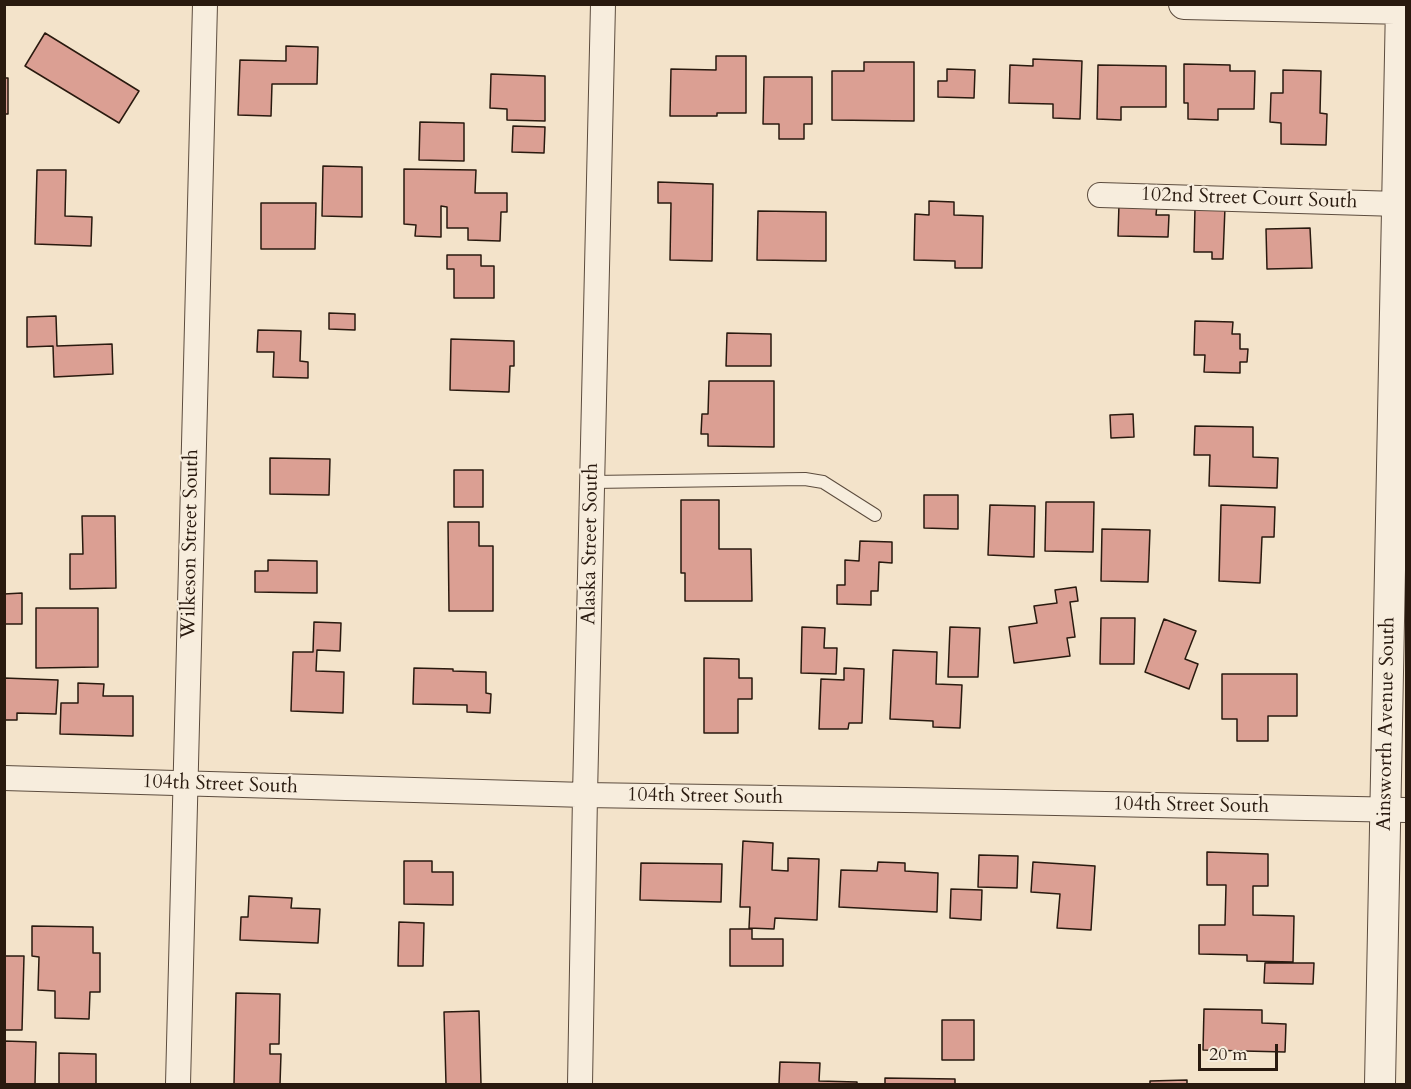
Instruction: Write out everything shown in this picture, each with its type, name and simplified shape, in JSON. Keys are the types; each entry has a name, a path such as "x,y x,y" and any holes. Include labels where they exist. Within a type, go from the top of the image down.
{"street":[{"name":"Wilkeson Street South","path":"178,1084 205,4"},
{"name":"Alaska Street South","path":"580,1084 603,4"},
{"path":"1185,4 1403,8"},
{"name":"Ainsworth Avenue South","path":"1380,1084 1396,811 1400,468 1398,204 1403,8"},
{"name":"102nd Street Court South","path":"1100,195 1398,204"},
{"name":"104th Street South","path":"4,778 585,795 1396,811"}],"lane":[{"path":"592,482 805,479 822,482 875,515"}],"building":[{"path":"45,33 139,91 119,123 25,66"},
{"path":"286,46 318,47 317,84 272,84 271,116 238,115 240,60 286,61"},
{"path":"716,56 746,56 746,113 717,113 717,116 670,116 671,69 716,70"},
{"path":"1033,59 1082,61 1080,119 1053,118 1053,104 1009,103 1010,65 1033,66"},
{"path":"864,62 914,62 914,121 832,120 832,71 864,71"},
{"path":"1184,64 1230,65 1230,71 1255,71 1254,109 1218,109 1218,120 1188,119 1188,103 1184,103"},
{"path":"1098,65 1166,66 1166,107 1121,107 1121,120 1097,119"},
{"path":"947,69 975,70 974,98 938,97 938,81 947,81"},
{"path":"1283,70 1321,71 1320,113 1327,114 1326,145 1281,144 1281,123 1270,122 1271,93 1283,93"},
{"path":"491,74 545,76 545,121 507,120 507,109 490,108"},
{"path":"764,77 812,77 812,124 804,124 804,139 779,139 779,124 763,124"},
{"path":"4,78 8,78 8,114 4,114"},
{"path":"420,122 464,123 464,161 419,160"},
{"path":"513,126 545,127 544,153 512,152"},
{"path":"323,166 362,167 362,217 322,216"},
{"path":"404,169 476,170 475,193 507,193 507,212 501,212 500,241 468,240 468,228 447,228 447,207 441,206 441,237 415,236 416,225 404,224"},
{"path":"37,170 66,170 65,216 92,217 91,246 35,244"},
{"path":"658,182 713,184 712,261 670,260 671,203 658,203"},
{"path":"929,201 954,202 954,215 983,216 982,268 955,268 955,261 914,260 915,214 929,215"},
{"path":"261,203 316,203 315,249 261,249"},
{"path":"1119,204 1157,205 1156,215 1169,215 1168,237 1118,236"},
{"path":"1195,207 1225,207 1223,259 1212,259 1212,252 1194,252"},
{"path":"758,211 826,212 826,261 757,260"},
{"path":"1310,228 1312,268 1267,269 1266,229"},
{"path":"447,255 481,255 481,266 494,266 494,298 454,298 454,269 447,269"},
{"path":"329,313 355,314 355,330 329,329"},
{"path":"56,316 57,346 112,344 113,374 54,377 53,346 27,347 27,317"},
{"path":"1195,321 1233,322 1232,334 1240,334 1240,349 1248,349 1247,362 1240,362 1240,373 1204,372 1205,355 1194,355"},
{"path":"258,330 301,331 300,361 308,362 308,378 273,377 274,352 257,352"},
{"path":"727,333 771,334 771,366 726,366"},
{"path":"451,339 514,341 514,366 510,366 509,392 450,390"},
{"path":"709,381 774,381 774,447 708,446 708,434 701,434 702,414 708,414"},
{"path":"1133,414 1134,437 1111,438 1110,415"},
{"path":"1195,426 1253,427 1253,457 1278,458 1277,488 1209,486 1210,455 1194,455"},
{"path":"270,458 330,459 329,495 270,494"},
{"path":"454,470 483,470 483,507 454,507"},
{"path":"924,495 958,495 958,529 924,528"},
{"path":"681,500 719,500 719,549 751,549 752,601 685,601 685,573 681,573"},
{"path":"1046,502 1094,502 1093,552 1045,551"},
{"path":"990,505 1035,506 1034,557 988,555"},
{"path":"1221,505 1275,507 1274,537 1262,537 1260,583 1219,581"},
{"path":"82,516 115,516 116,588 70,589 70,554 83,554"},
{"path":"448,522 479,522 479,546 493,546 493,611 449,611"},
{"path":"1102,529 1150,530 1148,582 1101,581"},
{"path":"860,541 892,542 892,563 879,562 878,591 871,591 871,605 837,604 837,585 845,585 845,560 859,561"},
{"path":"268,560 317,561 317,593 255,592 255,571 268,571"},
{"path":"1076,587 1078,601 1070,602 1075,637 1067,638 1070,656 1014,663 1009,627 1037,623 1034,606 1057,603 1055,590"},
{"path":"22,593 22,624 4,624 4,594"},
{"path":"36,608 98,608 98,667 36,668"},
{"path":"1101,618 1135,618 1134,664 1100,664"},
{"path":"1164,619 1196,631 1185,659 1198,664 1189,689 1145,672"},
{"path":"314,622 341,623 340,651 317,650 316,671 344,672 343,713 291,711 293,652 313,652"},
{"path":"802,627 825,628 824,648 837,648 836,674 801,673"},
{"path":"950,627 980,628 978,677 948,677"},
{"path":"893,650 937,652 936,684 962,685 960,728 933,727 933,721 890,719"},
{"path":"704,658 739,659 739,678 752,678 752,699 738,699 738,733 704,733"},
{"path":"414,668 486,672 486,693 491,694 490,713 467,712 467,705 413,704"},
{"path":"844,668 864,669 862,723 849,723 848,729 819,729 821,679 844,680"},
{"path":"1222,674 1297,674 1297,716 1268,716 1268,741 1237,741 1237,719 1222,719"},
{"path":"4,678 58,680 56,714 17,713 17,720 4,720"},
{"path":"78,683 104,684 103,696 133,696 133,736 60,734 61,703 78,703"},
{"path":"743,841 773,843 772,870 788,871 788,858 819,859 817,920 775,918 774,929 749,928 750,907 740,907"},
{"path":"1207,852 1268,854 1268,886 1253,886 1253,915 1294,916 1293,962 1247,961 1247,955 1199,954 1199,925 1225,925 1226,885 1207,885"},
{"path":"979,855 1018,856 1017,888 978,887"},
{"path":"404,861 432,861 432,872 453,872 453,905 404,904"},
{"path":"878,862 905,863 905,871 938,873 937,912 839,907 841,870 877,871"},
{"path":"1033,862 1095,866 1091,930 1057,928 1060,894 1031,892"},
{"path":"641,863 722,864 721,902 640,900"},
{"path":"951,889 982,890 981,920 950,918"},
{"path":"249,896 292,898 291,908 320,909 318,943 240,940 241,917 248,917"},
{"path":"399,922 424,923 423,966 398,966"},
{"path":"32,926 93,927 93,953 100,953 100,992 90,992 89,1019 55,1018 55,991 38,990 39,957 32,956"},
{"path":"730,929 752,929 752,939 783,939 783,966 730,966"},
{"path":"4,956 24,956 22,1030 4,1030"},
{"path":"1265,963 1314,963 1313,984 1264,983"},
{"path":"236,993 280,994 279,1044 270,1044 270,1054 281,1054 280,1084 234,1084"},
{"path":"1204,1009 1262,1010 1262,1023 1286,1024 1285,1052 1203,1050"},
{"path":"479,1011 481,1084 446,1084 444,1012"},
{"path":"942,1020 974,1020 974,1060 942,1060"},
{"path":"4,1041 36,1042 35,1084 4,1084"},
{"path":"59,1053 96,1054 96,1084 59,1084"},
{"path":"780,1062 820,1063 819,1081 857,1082 857,1084 779,1084"},
{"path":"885,1078 955,1079 955,1084 885,1084"},
{"path":"1187,1080 1187,1084 1150,1084 1150,1081"}]}
